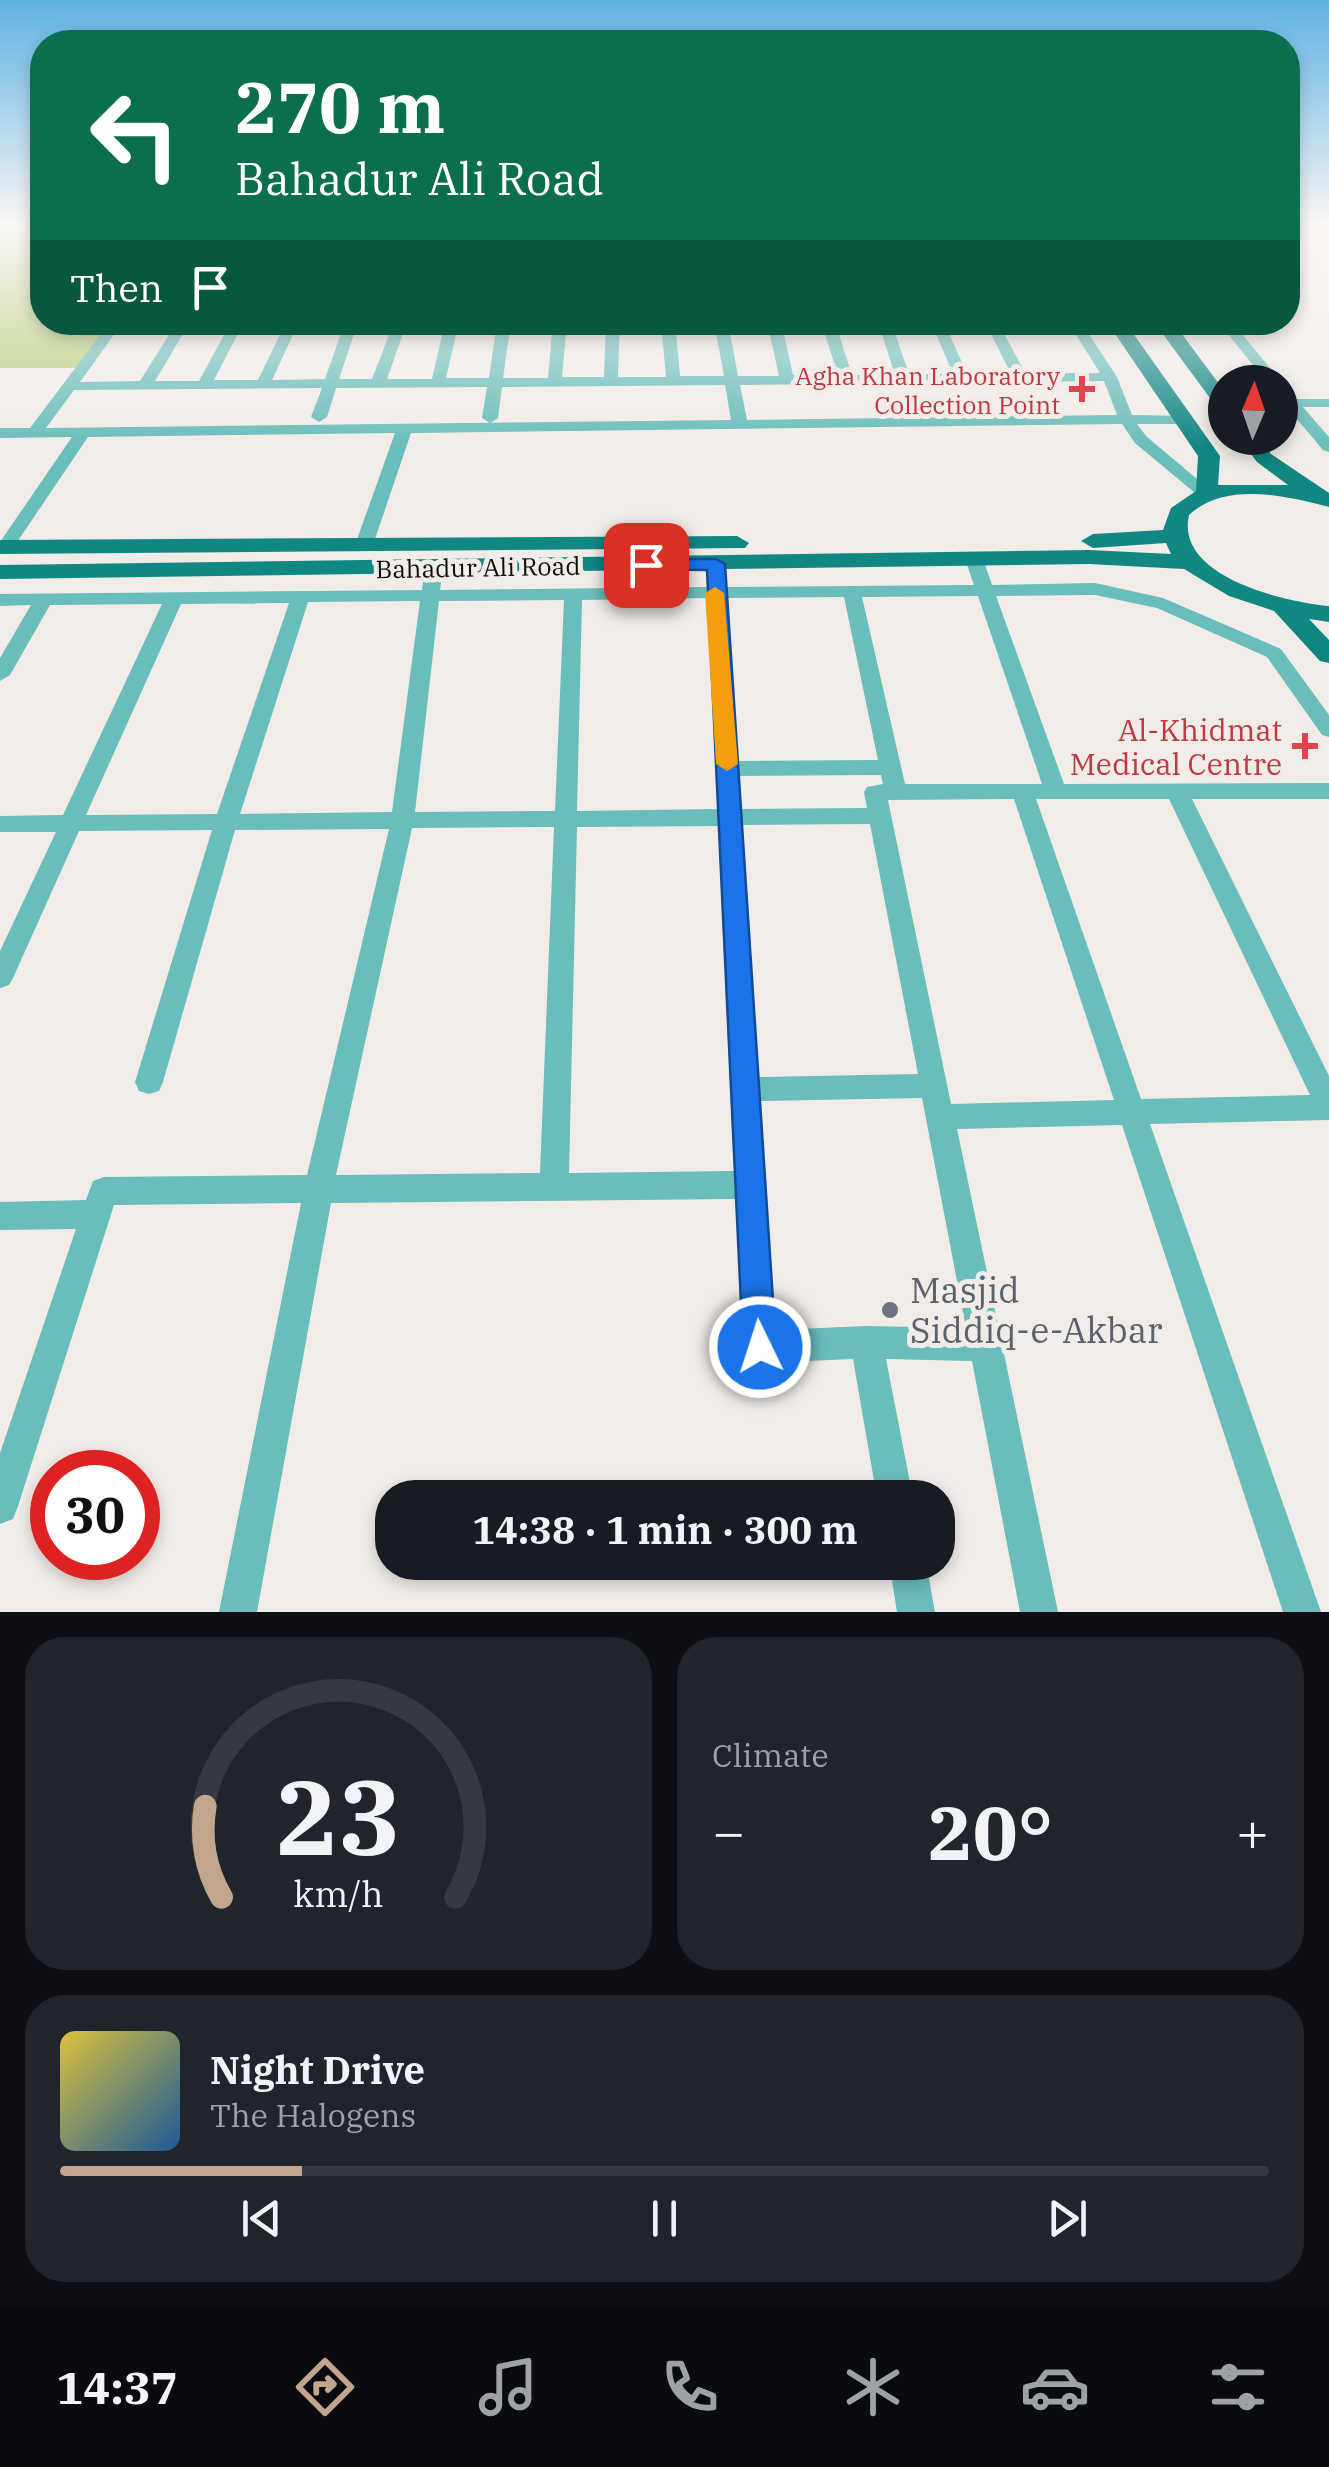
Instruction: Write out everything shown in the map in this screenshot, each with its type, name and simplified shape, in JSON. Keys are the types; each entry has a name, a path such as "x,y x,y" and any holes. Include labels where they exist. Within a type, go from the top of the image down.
{"main road":[{"path":"1125,335 1209,456 1207,494"},
{"path":"1173,335 1208,383"},
{"path":"1262,455 1326,499"},
{"path":"1326,499 1260,488 1207,494 1186,504 1175,519 1174,536 1183,554 1224,586 1284,608 1329,614"},
{"name":"Bahadur Ali Road","path":"2,555 364,545 1076,541 1174,536"},
{"name":"Bahadur Ali Road","path":"2,555 434,567 1089,557 1196,563"},
{"path":"1284,608 1329,655"}],"street":[{"path":"40,428 107,335"},
{"path":"149,379 176,335"},
{"path":"204,385 231,335"},
{"path":"263,384 287,335"},
{"path":"319,417 347,335"},
{"path":"378,383 396,335"},
{"path":"438,382 449,335"},
{"path":"490,418 502,335"},
{"path":"555,381 559,335"},
{"path":"611,381 613,335"},
{"path":"669,335 672,380"},
{"path":"723,335 739,421"},
{"path":"777,335 788,379"},
{"path":"832,335 846,378"},
{"path":"888,335 903,378"},
{"path":"943,335 962,377"},
{"path":"998,335 1019,376"},
{"path":"1082,335 1150,451 1207,494"},
{"path":"1235,335 1260,365"},
{"path":"80,372 204,385 1110,378"},
{"path":"70,386 149,379"},
{"path":"1298,403 1329,403"},
{"path":"1298,405 1329,416"},
{"path":"1298,411 1329,448"},
{"path":"0,423 84,431 1180,415"},
{"path":"0,432 319,417 739,421"},
{"path":"364,545 404,427"},
{"path":"2,555 84,431"},
{"path":"974,560 1056,792"},
{"path":"716,564 760,1347 866,1342 984,1345"},
{"path":"238,1612 318,1190 403,818 434,567"},
{"path":"0,600 1095,590 1163,604 1274,653 1329,730"},
{"path":"852,592 888,792 932,1086 1039,1612"},
{"path":"554,1188 562,818 573,595"},
{"path":"149,1082 226,821 300,598"},
{"path":"0,675 44,599"},
{"path":"0,978 174,599"},
{"path":"727,769 888,792 1329,790"},
{"path":"0,824 729,817 888,792"},
{"path":"1023,792 1302,1612"},
{"path":"938,1116 1329,1106 1177,792"},
{"path":"744,1089 932,1086"},
{"path":"0,1506 104,1191 749,1185"},
{"path":"0,1216 98,1214"},
{"path":"866,1342 892,1480"},
{"path":"910,1580 916,1612"}],"green space":[{"path":"0,297 30,297 30,335 108,335 83,368 0,368"}],"slow traffic":[{"path":"715,593 727,764"}],"place":[{"name":"Agha Khan Laboratory Collection Point","path":"1082,389"},
{"name":"Al-Khidmat Medical Centre","path":"1305,746"},
{"name":"Masjid Siddiq-e-Akbar","path":"890,1310"}],"route":[{"path":"646,565 716,564 760,1347"}]}
